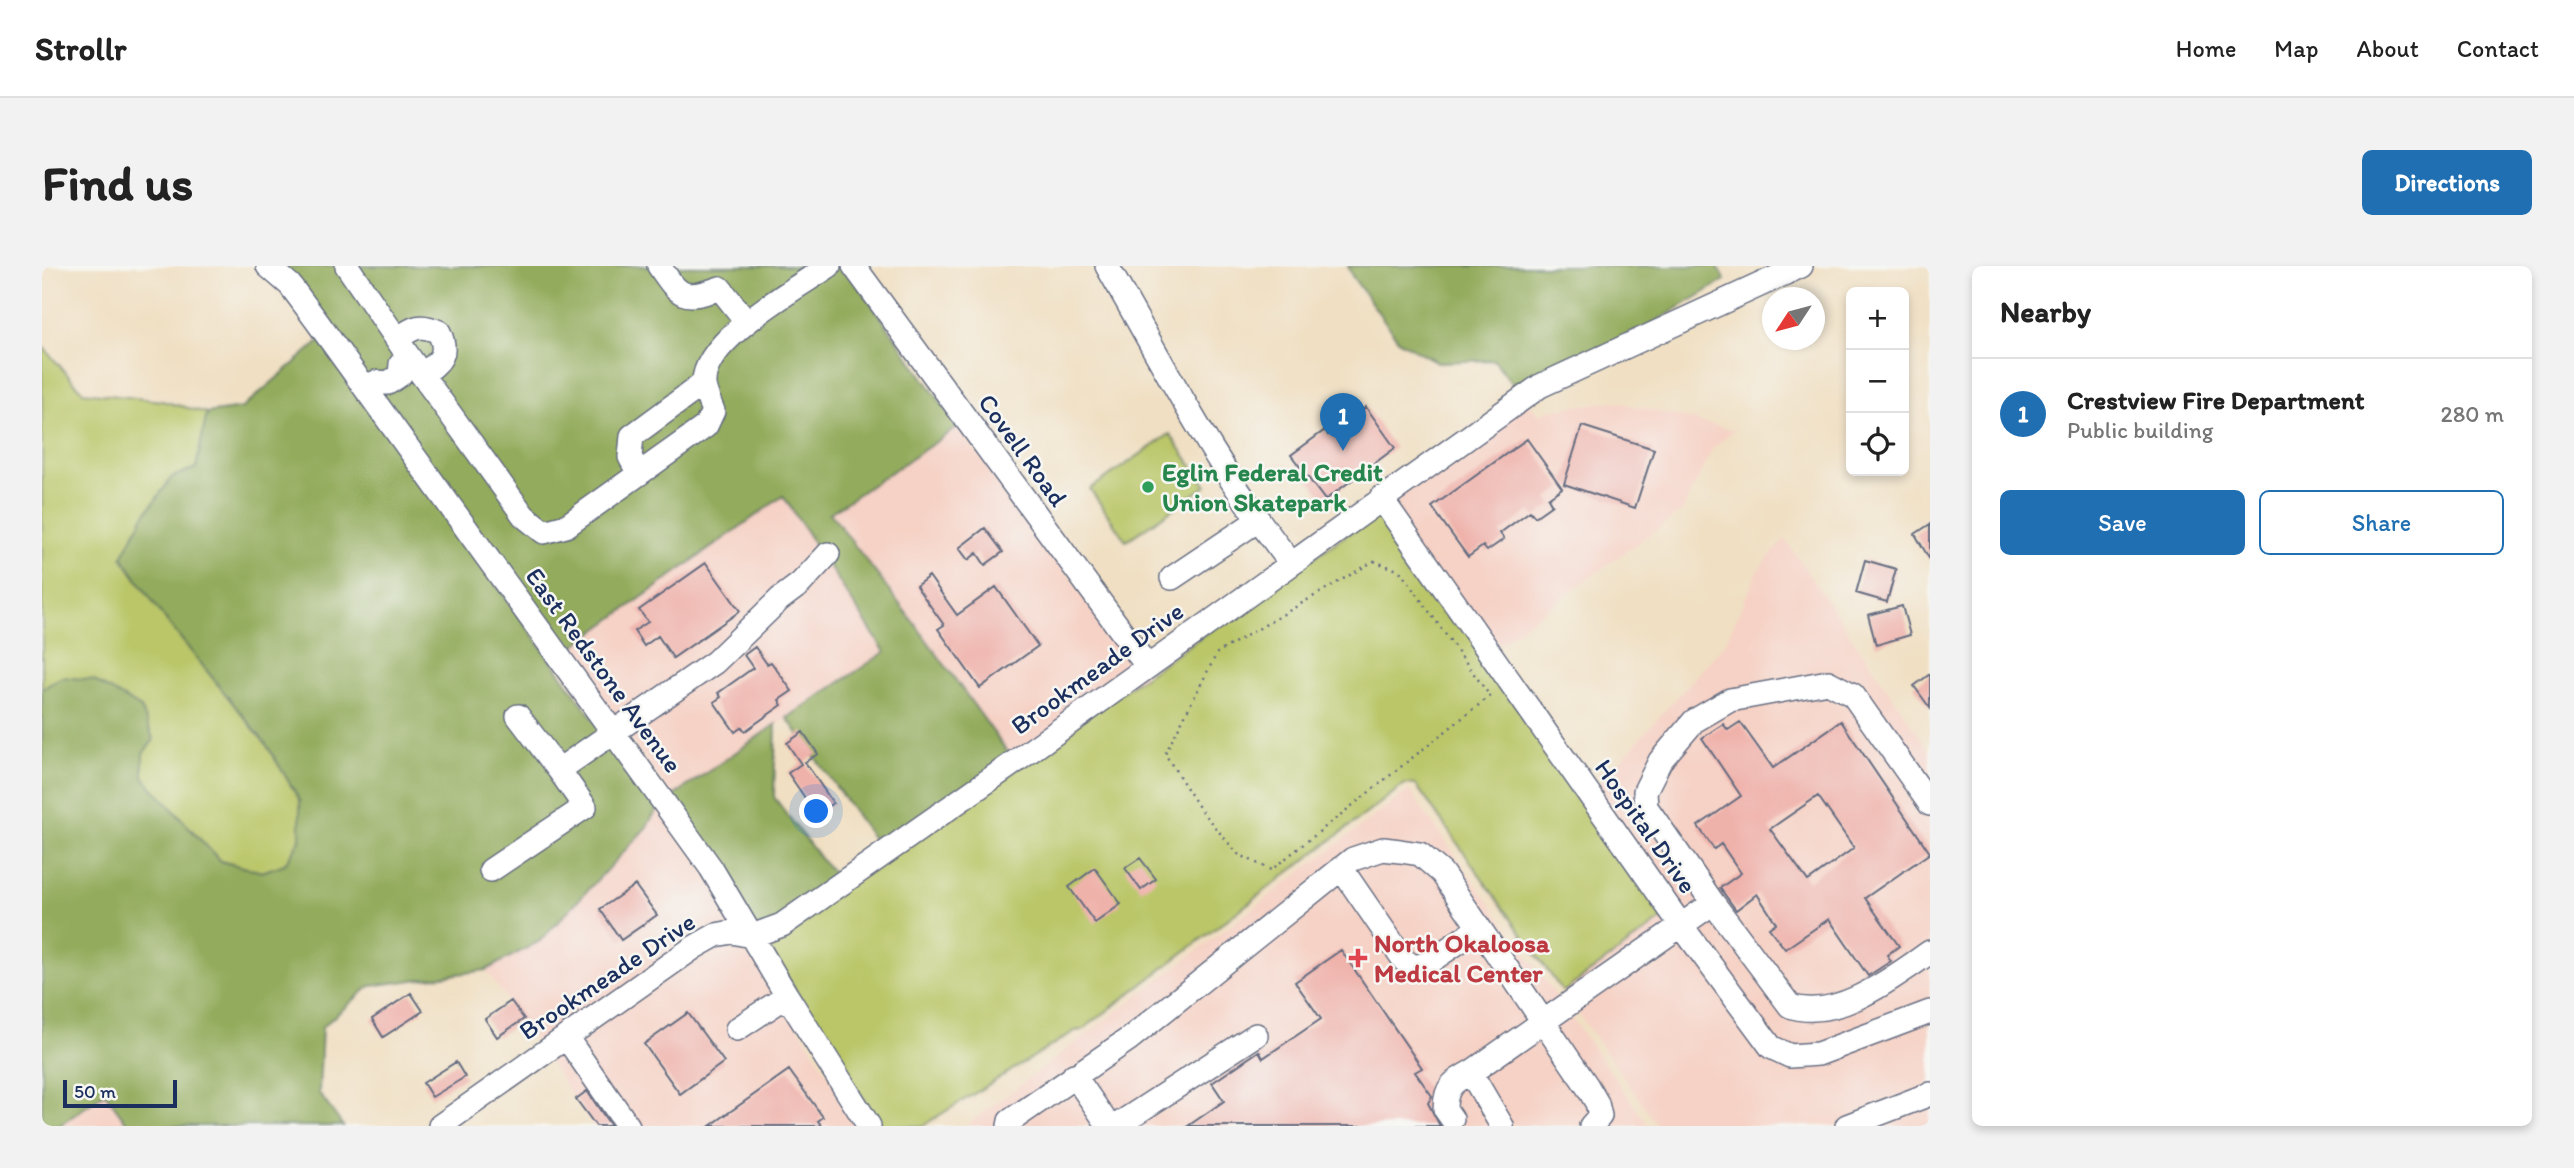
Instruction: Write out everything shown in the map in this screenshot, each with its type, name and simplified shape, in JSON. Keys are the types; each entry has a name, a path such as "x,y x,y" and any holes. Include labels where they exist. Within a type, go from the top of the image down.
{"street":[{"name":"East Redstone Avenue","path":"268,266 290,285 371,386 711,868 786,996 869,1126"},
{"path":"347,266 408,359 524,516 544,532 566,526 706,426 713,411 704,383 712,357 730,334 829,266"},
{"path":"659,266 677,291 696,296 720,288 747,322"},
{"name":"Covell Road","path":"854,266 1147,666"},
{"path":"1107,266 1194,419 1257,521 1291,563"},
{"name":"Brookmeade Drive","path":"440,1126 693,948 716,935 732,932 752,936 782,925 1540,386 1801,266"},
{"path":"371,386 388,383 400,375 408,359"},
{"path":"639,474 630,457 632,436 704,383"},
{"name":"Hospital Drive","path":"1381,498 1681,925 1771,1047 1790,1056 1818,1054 1930,1012"},
{"path":"1172,578 1257,521"},
{"path":"559,770 715,662 780,599 800,584 828,554"},
{"path":"1930,804 1853,695 1828,681 1730,700 1694,721 1661,761 1646,792 1646,807 1790,1006 1804,1010 1843,1003 1880,987 1930,952"},
{"path":"491,870 585,807 518,716"},
{"path":"1009,1126 1010,1121 1129,1039 1236,956 1340,868 1367,853 1383,849 1420,854 1443,873 1597,1102 1600,1116 1591,1126"},
{"path":"1340,868 1404,960 1411,966 1426,964 1479,928"},
{"path":"1452,1119 1445,1110 1448,1087 1455,1080 1473,1071 1713,903"},
{"path":"737,1029 786,996"},
{"path":"1116,1126 1256,1035"},
{"path":"566,1037 628,1126"},
{"path":"1473,1071 1475,1080 1502,1126"},
{"path":"1074,1075 1109,1126"},
{"path":"1847,1126 1930,1094"}],"path":[{"path":"1374,561 1400,571 1490,696 1271,870 1238,854 1202,812 1165,754 1217,653 1374,561"}],"shaded area":[{"path":"1525,400 1540,415 1547,410 1613,401 1734,430 1713,448 1682,511 1486,653 1382,510"},
{"path":"958,427 1144,676 1017,765 830,512"},
{"path":"783,496 885,652 672,797 567,651"},
{"path":"1785,539 1930,751 1930,1126 1658,1126 1563,992 1672,912 1588,796 1724,645 1759,569"},
{"name":"North Okaloosa Medical Center","path":"1409,790 1649,1126 966,1126"},
{"path":"658,808 704,872 859,1126 593,1126 486,970 540,941"},
{"path":"105,1093 129,1126 59,1126"}],"green space":[{"path":"281,266 845,266 958,427 830,513 921,632 1017,765 886,857 787,718 885,652 783,496 567,651"},
{"path":"1348,266 1717,266 1725,280 1525,400 1494,360 1437,362 1399,341 1352,276"},
{"path":"320,341 658,808 646,828 540,941 486,970 370,986 322,1027 319,1093 343,1126 129,1126 105,1093 59,1126 42,1126 42,689 62,677 93,680 141,708 154,740 143,753 143,777 220,861 262,872 285,864 300,840 300,800 266,744 165,619 122,557 143,517 172,477 196,468 207,413 242,408"},
{"path":"42,346 83,392 162,401 207,413 196,468 172,477 122,557 165,619 266,744 300,800 300,839 285,864 262,872 220,861 143,777 143,753 62,677 42,689"},
{"name":"Eglin Federal Credit Union Skatepark","path":"1170,434 1206,486 1126,541 1090,489"},
{"path":"1382,510 1672,912 1563,992 1416,785 1405,784 1082,1030 1075,1031 922,1126 880,1126 765,942"},
{"path":"776,724 774,797 823,862 845,885 765,942 672,797"}],"building":[{"path":"1366,407 1395,448 1325,500 1291,455 1325,430 1328,435"},
{"path":"1582,426 1654,449 1635,508 1564,484"},
{"path":"1527,439 1562,488 1548,498 1552,505 1535,517 1530,511 1500,533 1504,539 1487,551 1483,546 1468,557 1432,507"},
{"path":"1930,524 1930,560 1915,534"},
{"path":"985,528 1003,552 985,565 977,553 968,560 959,548"},
{"path":"1865,560 1896,569 1887,602 1856,593"},
{"path":"706,563 740,611 673,658 658,636 644,646 634,631 648,622 639,610"},
{"path":"929,576 957,615 996,587 1038,646 980,688 938,629 944,625 916,586"},
{"path":"1902,606 1910,635 1876,645 1868,615"},
{"path":"755,647 767,664 771,662 792,691 779,700 782,705 745,731 742,727 735,732 714,702 721,697 718,693 753,668 744,655"},
{"path":"1930,674 1930,708 1914,686"},
{"path":"1841,721 1930,853 1865,898 1899,946 1887,955 1891,961 1868,976 1829,919 1785,949 1769,928 1776,923 1757,894 1736,910 1720,888 1741,873 1721,844 1714,849 1698,826 1741,796 1702,738 1723,724 1728,730 1740,722 1773,768","holes":["1818,796 1854,848 1808,881 1770,829"]},
{"path":"803,732 818,754 805,762 833,803 816,814 788,773 801,764 787,743"},
{"path":"1140,858 1156,879 1141,890 1125,868"},
{"path":"1095,868 1121,904 1095,923 1069,887"},
{"path":"635,885 657,915 621,940 600,909"},
{"path":"1341,950 1422,1068 1415,1072 1432,1096 1428,1103 1440,1126 1188,1126 1224,1101 1212,1083 1259,1051 1263,1058 1321,1019 1295,982"},
{"path":"411,993 423,1011 383,1037 372,1019"},
{"path":"511,1001 524,1019 497,1037 485,1019"},
{"path":"688,1013 724,1062 680,1094 644,1044"},
{"path":"456,1062 465,1077 432,1097 423,1083"},
{"path":"789,1070 823,1117 818,1121 822,1126 710,1126"},
{"path":"587,1091 611,1126 596,1126 576,1099"}],"place":[{"name":"Crestview Fire Department","path":"1343,451"},
{"name":"Eglin Federal Credit Union Skatepark","path":"1148,487"},
{"name":"North Okaloosa Medical Center","path":"1358,958"}]}
